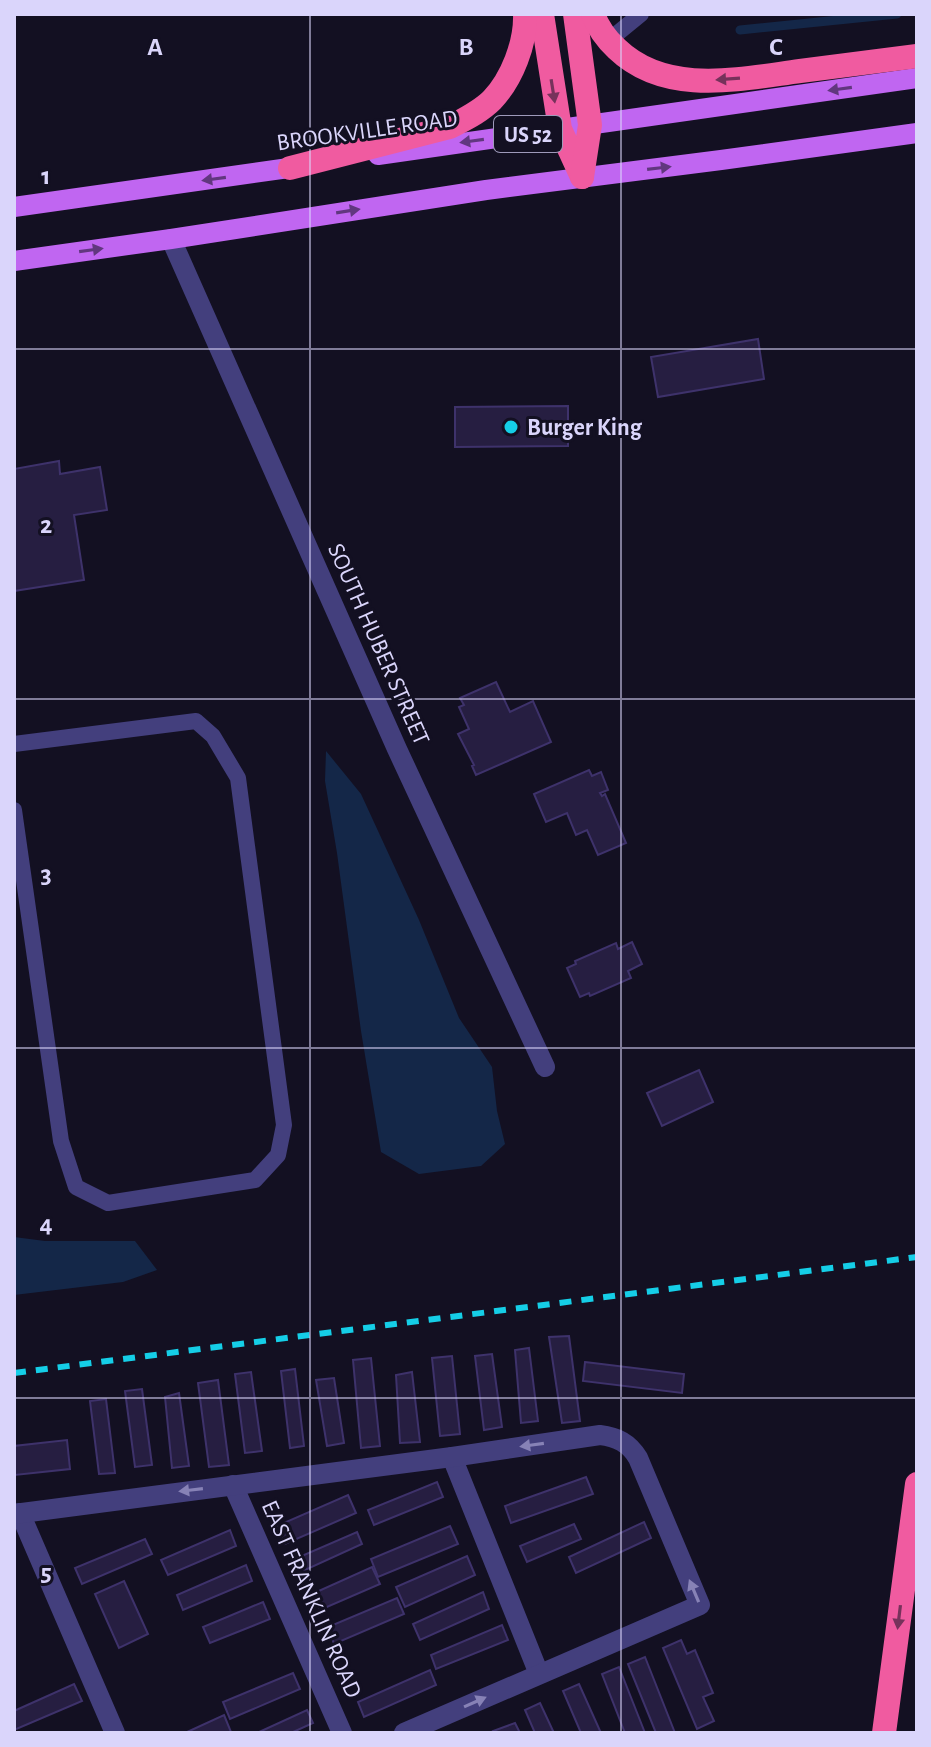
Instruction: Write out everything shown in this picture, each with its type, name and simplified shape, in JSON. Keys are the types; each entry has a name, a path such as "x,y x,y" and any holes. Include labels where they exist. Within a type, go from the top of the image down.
{"highway":[{"path":"290,168 450,127 472,116 492,100 508,77 519,52 525,14"},
{"path":"542,14 560,129 582,177"},
{"name":"US 52","path":"575,14 590,125 582,177"},
{"path":"593,14 608,41 626,58 665,77 687,80 727,80 917,56"},
{"path":"884,1733 917,1484"}],"main road":[{"name":"BROOKVILLE ROAD","path":"14,207 917,78"},
{"path":"582,177 917,133"},
{"name":"US 52","path":"14,261 582,177"}],"street":[{"name":"SOUTH HUBER STREET","path":"171,239 397,749 545,1067"},
{"name":"EAST FRANKLIN ROAD","path":"115,1733 17,1513 600,1435 622,1440 638,1458 700,1605 404,1733"},
{"path":"452,1457 539,1674"},
{"name":"EAST FRANKLIN ROAD","path":"233,1485 342,1733"}],"lane":[{"path":"608,41 641,14"},
{"path":"14,744 196,721 213,736 238,778 284,1125 278,1155 255,1180 108,1203 76,1187 61,1141 14,810"}],"water":[{"path":"326,751 361,794 419,920 459,1018 492,1067 505,1144 481,1166 419,1174 381,1152 325,781"},
{"path":"14,1237 45,1241 135,1241 157,1270 123,1282 14,1295"}],"building":[{"path":"758,339 764,379 658,397 651,357"},
{"name":"Burger King","path":"568,406 568,446 455,447 455,407"},
{"path":"59,461 60,474 100,467 107,510 74,515 84,580 14,591 14,469"},
{"path":"496,682 510,712 533,701 551,742 476,775 458,734 469,729 459,707 464,705 460,698"},
{"path":"589,770 592,776 601,772 608,790 600,793 602,796 605,794 626,843 598,855 587,830 576,835 567,813 546,822 534,794"},
{"path":"632,942 642,964 628,971 631,978 590,996 589,993 580,997 567,968 576,964 575,961 616,943 618,949"},
{"path":"699,1070 713,1102 662,1126 647,1093"},
{"path":"569,1336 580,1421 562,1423 549,1337"},
{"path":"529,1348 538,1421 521,1423 515,1350"},
{"path":"492,1354 502,1427 484,1430 475,1356"},
{"path":"452,1356 460,1434 440,1436 432,1358"},
{"path":"371,1358 380,1446 361,1448 353,1360"},
{"path":"585,1362 684,1374 682,1393 583,1381"},
{"path":"295,1369 304,1446 290,1448 281,1371"},
{"path":"251,1372 262,1451 245,1453 235,1374"},
{"path":"412,1372 420,1442 400,1443 396,1375"},
{"path":"334,1378 344,1443 327,1446 316,1380"},
{"path":"218,1380 229,1465 209,1467 198,1383"},
{"path":"142,1389 152,1465 135,1467 125,1391"},
{"path":"179,1393 189,1466 172,1468 165,1397"},
{"path":"106,1399 115,1473 99,1474 90,1401"},
{"path":"67,1440 70,1469 15,1475 14,1446"},
{"path":"586,1477 593,1494 511,1523 505,1506"},
{"path":"437,1482 443,1497 374,1525 368,1510"},
{"path":"348,1495 356,1513 285,1544 277,1526"},
{"path":"644,1522 651,1538 576,1573 569,1557"},
{"path":"574,1524 581,1539 527,1562 520,1546"},
{"path":"450,1526 458,1544 378,1577 371,1559"},
{"path":"230,1530 236,1546 168,1575 161,1560"},
{"path":"357,1532 362,1544 303,1571 297,1558"},
{"path":"145,1539 152,1554 82,1584 75,1568"},
{"path":"467,1556 475,1575 405,1607 396,1587"},
{"path":"246,1565 252,1581 183,1610 177,1595"},
{"path":"372,1567 380,1584 320,1610 312,1594"},
{"path":"124,1581 148,1634 119,1648 95,1594"},
{"path":"483,1592 489,1609 420,1640 413,1624"},
{"path":"397,1598 404,1614 334,1644 328,1627"},
{"path":"263,1602 270,1619 210,1643 203,1627"},
{"path":"502,1625 508,1640 436,1669 431,1655"},
{"path":"681,1640 687,1654 695,1650 713,1693 703,1697 714,1721 697,1729 663,1648"},
{"path":"645,1657 675,1733 656,1733 628,1664"},
{"path":"619,1667 645,1733 625,1733 602,1674"},
{"path":"430,1670 436,1685 364,1717 358,1702"},
{"path":"293,1673 300,1689 230,1719 223,1702"},
{"path":"74,1684 82,1701 14,1730 14,1711"},
{"path":"579,1684 601,1733 581,1733 563,1691"},
{"path":"540,1703 554,1733 535,1733 525,1710"},
{"path":"307,1710 313,1723 291,1733 257,1733"},
{"path":"224,1715 231,1732 185,1733"},
{"path":"515,1723 520,1733 493,1731"}],"waterway":[{"path":"740,30 897,14"}],"railway":[{"path":"14,1373 917,1257"}],"place":[{"name":"Burger King","path":"511,427"}]}
